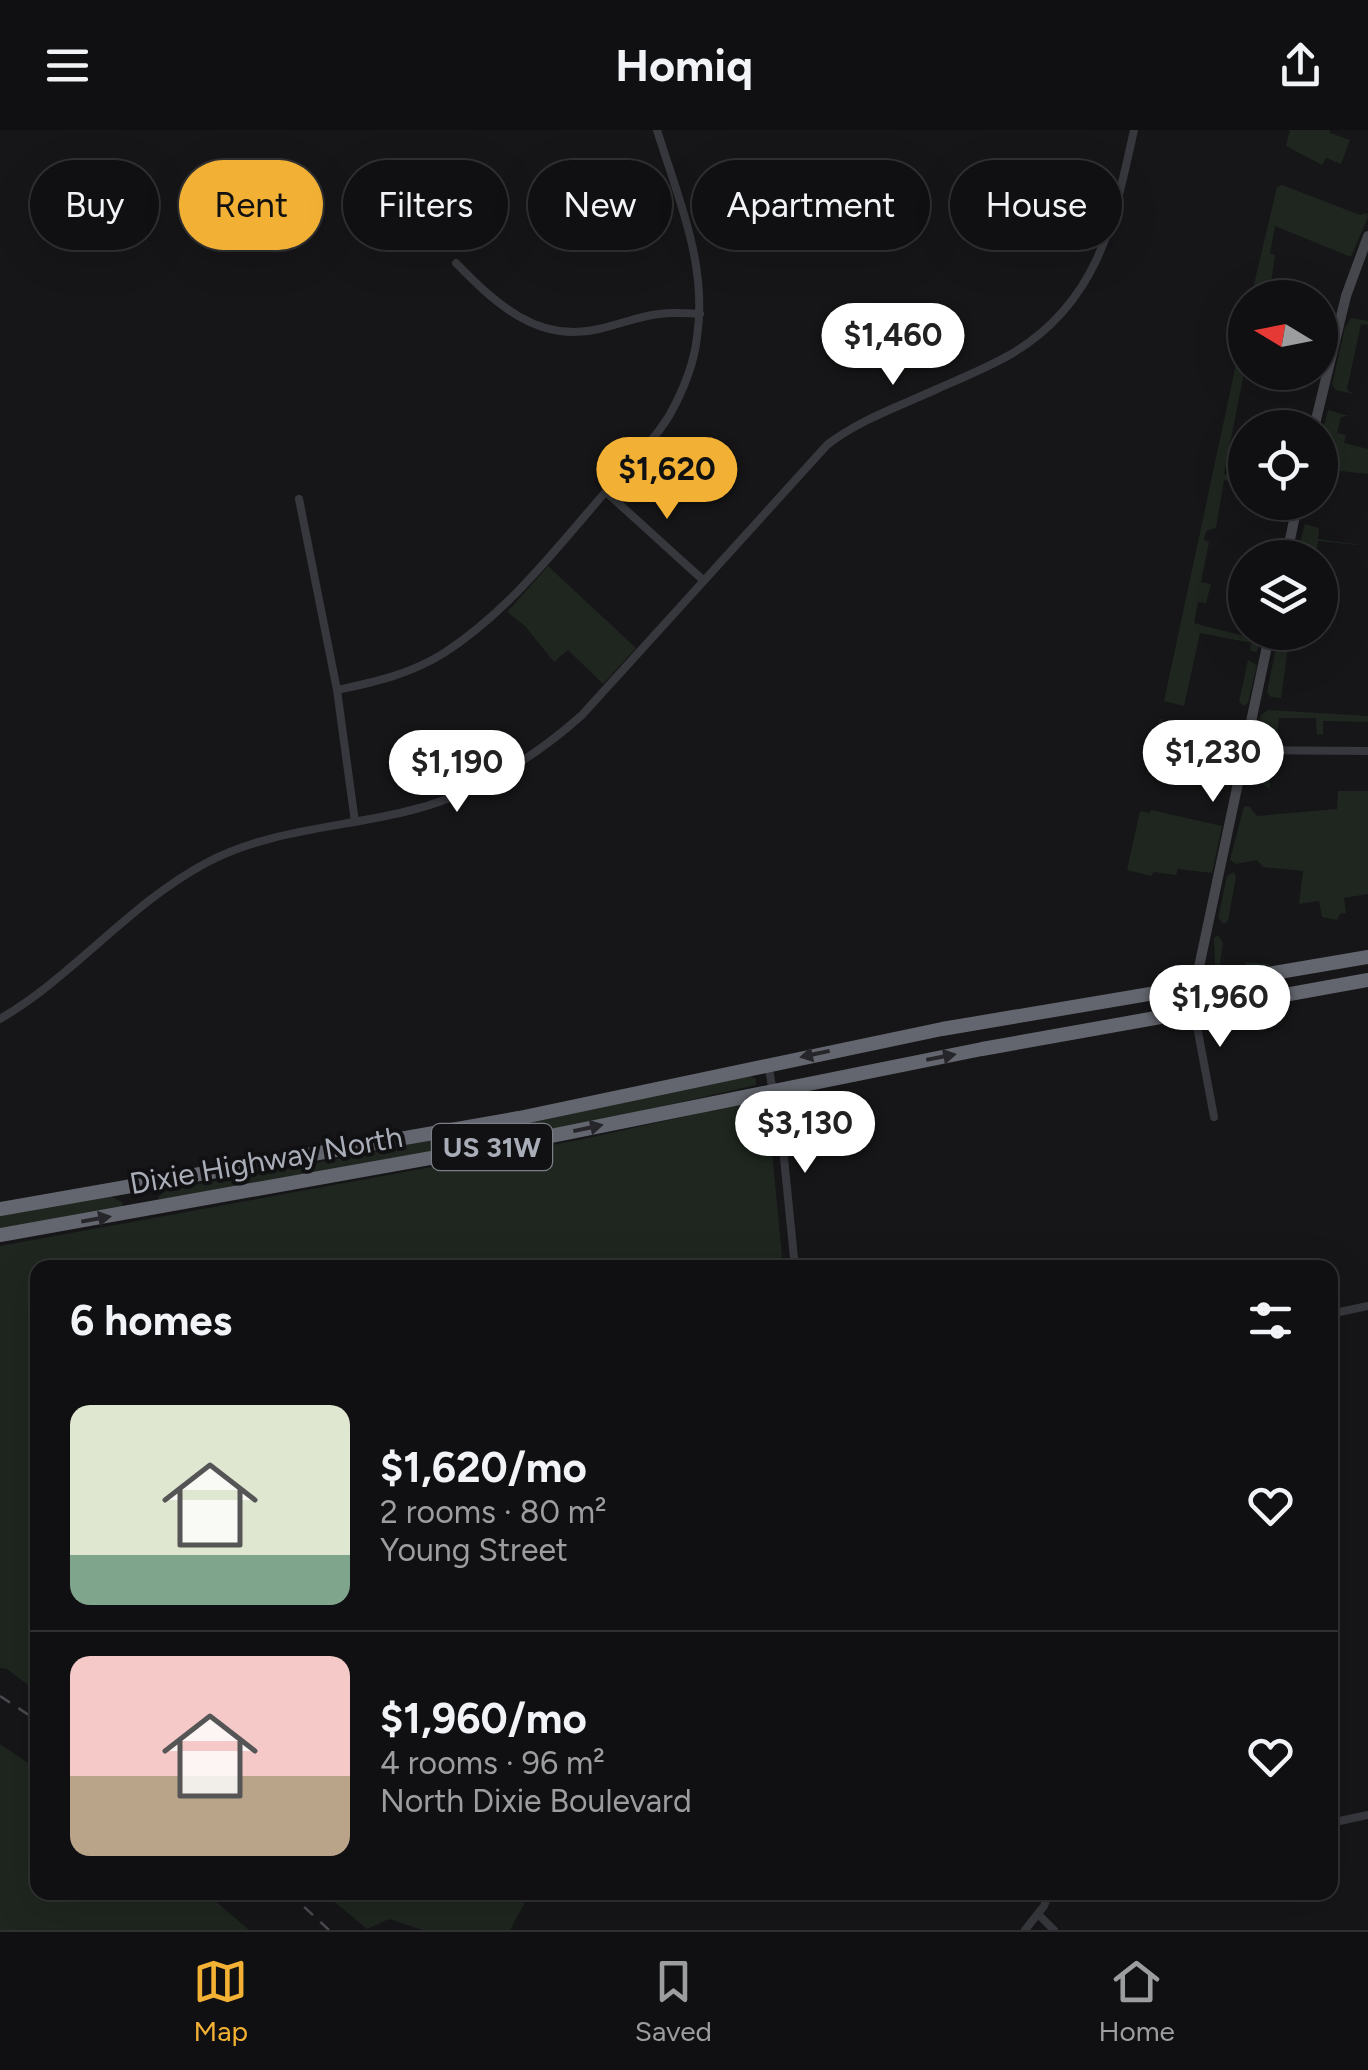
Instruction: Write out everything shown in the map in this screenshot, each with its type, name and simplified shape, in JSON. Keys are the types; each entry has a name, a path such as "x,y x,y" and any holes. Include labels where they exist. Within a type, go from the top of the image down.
{"highway":[{"name":"US 31W","path":"1195,986 1368,957"},
{"name":"US 31W","path":"1194,1010 1368,980"},
{"name":"Dixie Highway North","path":"0,1208 519,1118 768,1063 1195,986"},
{"name":"Dixie Highway North","path":"0,1235 531,1140 1194,1010"}],"main road":[{"path":"1318,410 1346,296 1368,236"},
{"path":"1195,986 1266,650"}],"street":[{"path":"337,690 386,680 414,669 470,636 536,572 650,442 678,400 692,365 700,284 692,242 657,130"},
{"path":"0,1018 43,990 156,895 206,863 277,836 407,812 449,798 544,747 582,715 812,458 840,435 1001,360 1030,342 1067,308 1096,267 1108,235 1134,130"},
{"path":"456,262 505,309 550,329 595,330 653,313 700,314"},
{"path":"606,492 704,580"},
{"path":"299,499 337,690 355,822"},
{"path":"1245,750 1368,751"},
{"path":"1195,986 1194,1010 1214,1117"},
{"path":"768,1063 785,1162 794,1260"},
{"path":"1338,1312 1368,1306"},
{"path":"1338,1821 1368,1815"},
{"path":"1025,1930 1045,1900"},
{"path":"1038,1914 1054,1930"}],"shaded area":[{"path":"1290,130 1330,130 1350,140 1341,164 1326,158 1322,165 1286,146"},
{"path":"1282,185 1360,215 1367,213 1351,257 1275,226 1270,254 1275,255 1271,280 1255,280 1277,187"},
{"path":"1351,318 1368,321 1368,325 1361,324 1347,389 1353,394 1336,390 1345,327"},
{"path":"1230,390 1241,390 1237,410 1228,410 1224,474 1228,481 1224,480 1216,528 1206,531 1204,540 1209,542 1201,582 1211,584 1206,603 1198,602 1194,623 1228,632 1228,638 1200,633 1184,706 1164,701"},
{"path":"1338,433 1346,435 1344,443 1368,449 1368,474 1338,471"},
{"path":"1305,524 1319,528 1318,539 1325,540 1301,540"},
{"path":"548,566 636,648 603,684 568,650 554,662 525,626 507,612"},
{"path":"1276,650 1288,650 1281,698 1271,697 1267,692"},
{"path":"1248,660 1257,665 1244,706 1239,702"},
{"path":"1268,710 1368,716 1368,722 1323,721 1323,734 1317,735 1316,718 1279,718 1276,746 1261,746 1256,740 1261,715"},
{"path":"1160,719 1159,741 1168,750 1159,776 1148,773"},
{"path":"1256,756 1268,757 1270,789 1249,775"},
{"path":"1338,791 1368,791 1368,894 1344,898 1346,913 1337,920 1322,917 1319,901 1299,904 1303,871 1263,867 1257,860 1236,864 1230,860 1244,806 1257,816 1337,809"},
{"path":"1140,811 1222,826 1212,873 1178,869 1176,875 1154,872 1151,876 1127,870"},
{"path":"1234,872 1228,921 1224,924 1218,918 1227,876"},
{"path":"1218,935 1223,943 1220,964 1232,969 1244,967 1246,962 1271,967 1242,972 1221,969 1215,965 1214,938"},
{"path":"747,1074 756,1079 756,1085 588,1123 159,1200 158,1197 166,1190 354,1156"},
{"path":"754,1101 762,1103 771,1141 782,1260 30,1260 30,1687 0,1668 0,1246 579,1140"},
{"path":"110,1196 122,1202 123,1207 0,1229 0,1215"},
{"path":"0,1744 30,1764 30,1900 214,1900 249,1930 0,1930"},
{"path":"332,1900 526,1900 510,1930 423,1930 389,1919 367,1929"}],"railway":[{"path":"0,1696 30,1716"},
{"path":"297,1900 329,1930"}]}
